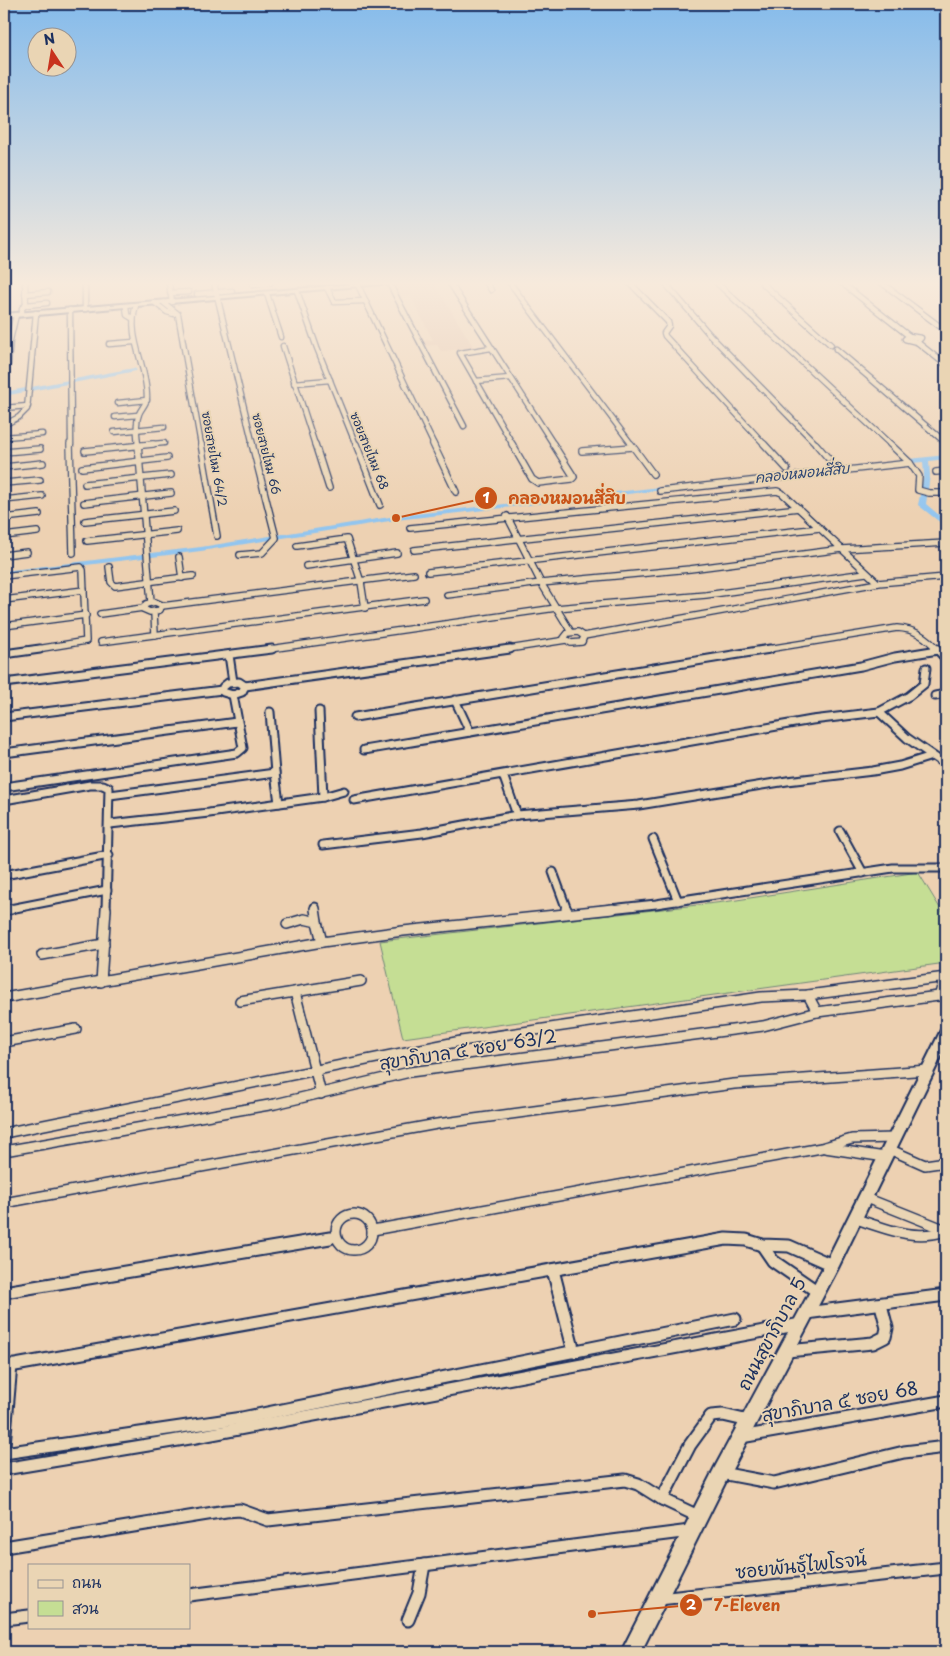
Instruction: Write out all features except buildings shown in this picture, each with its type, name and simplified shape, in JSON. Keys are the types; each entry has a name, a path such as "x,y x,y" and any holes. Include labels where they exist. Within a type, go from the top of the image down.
{"main road":[{"name":"ถนนสุขาภิบาล 5","path":"631,1652 721,1473 856,1218 928,1070 941,1056 946,1034"}],"street":[{"path":"5,424 19,417 27,409 29,395 28,360"},
{"path":"69,360 73,553"},
{"path":"140,360 146,378 146,400 138,415 137,430 151,602"},
{"name":"ซอยสายไหม 64/2","path":"186,360 217,536"},
{"name":"ซอยสายไหม 66","path":"231,360 276,538 262,553 240,556"},
{"path":"287,360 329,488"},
{"name":"ซอยสายไหม 68","path":"322,360 380,505"},
{"path":"393,360 456,492"},
{"path":"430,360 464,426"},
{"path":"465,360 534,481 542,483 570,480 574,477 499,360"},
{"path":"568,360 653,474"},
{"path":"687,360 787,469"},
{"path":"735,360 805,431 828,458"},
{"path":"800,360 910,462 918,472 918,490 929,493 946,493"},
{"path":"849,360 946,443"},
{"path":"476,381 510,378"},
{"path":"294,383 330,380"},
{"path":"118,403 146,400"},
{"path":"4,408 28,406"},
{"path":"115,418 138,415"},
{"path":"114,432 164,427"},
{"path":"4,438 42,434"},
{"path":"85,451 164,443"},
{"path":"582,451 633,447"},
{"path":"4,452 40,449"},
{"path":"82,468 167,458"},
{"path":"660,490 910,462"},
{"path":"4,468 43,463"},
{"path":"936,472 946,470"},
{"path":"85,484 171,475"},
{"path":"4,483 40,480"},
{"path":"410,528 507,516 653,505 773,490 782,493 799,508 878,583"},
{"path":"84,504 171,493"},
{"path":"4,500 42,496"},
{"path":"414,550 518,537 799,508"},
{"path":"85,521 174,511"},
{"path":"4,518 38,514"},
{"path":"507,516 541,582 571,632"},
{"path":"428,572 820,528"},
{"path":"87,541 177,531"},
{"path":"4,536 36,532"},
{"path":"297,546 347,538 352,559 361,582 365,608"},
{"path":"447,595 541,582 690,569 842,549 946,544"},
{"path":"4,555 27,552"},
{"path":"306,566 398,553"},
{"path":"179,557 182,578"},
{"path":"4,576 78,566 83,570 86,616 86,641 79,644 4,654"},
{"path":"109,567 111,582 115,586 193,576"},
{"path":"4,683 229,655 556,608 706,595 866,573"},
{"path":"100,614 143,608 151,602 160,603 162,606 414,574"},
{"path":"566,640 564,636 571,632 578,632 584,636 878,583 946,577"},
{"path":"4,600 84,590"},
{"path":"100,642 424,599"},
{"path":"143,608 147,612 154,612 160,610 162,606"},
{"path":"154,612 155,635"},
{"path":"4,626 86,616"},
{"path":"355,717 897,628 915,629 946,658"},
{"path":"222,690 225,685 233,682 239,682 245,686 424,662 566,640 571,643 579,643 584,640 584,636"},
{"path":"364,750 844,670 895,657 938,650"},
{"path":"229,655 233,682"},
{"path":"354,800 812,720 879,712 909,696 924,684 926,668"},
{"path":"222,690 225,694 233,695 242,692 245,686"},
{"path":"4,717 222,690"},
{"path":"935,696 946,694"},
{"path":"4,787 237,753 243,748 233,695"},
{"path":"455,700 470,732"},
{"path":"319,711 320,769 323,797"},
{"path":"270,712 279,803"},
{"path":"879,712 908,738 946,764"},
{"path":"4,753 237,722"},
{"path":"323,845 422,833 517,816 639,805 787,781 873,771 900,766 932,756"},
{"path":"110,794 275,773"},
{"path":"503,775 517,816"},
{"path":"4,800 99,784 108,786 110,794 109,855 101,982"},
{"path":"110,824 323,797 344,791"},
{"path":"840,831 863,873"},
{"path":"653,839 678,901"},
{"path":"4,875 109,855"},
{"path":"4,998 322,942 420,928 678,901 893,868 946,868"},
{"path":"553,872 568,913"},
{"path":"4,910 107,890"},
{"path":"315,907 322,942"},
{"path":"287,924 304,919 317,922"},
{"path":"42,955 104,944"},
{"path":"4,1133 461,1040 761,997 808,995 946,976 943,995"},
{"path":"240,1001 361,981"},
{"path":"295,992 321,1094"},
{"path":"808,995 817,1012"},
{"name":"สุขาภิบาล ๕ ซอย 63/2","path":"4,1151 275,1104 410,1072 764,1026 817,1012 943,995"},
{"path":"4,1042 76,1029"},
{"path":"4,1203 437,1124 734,1084 928,1070"},
{"path":"373,1230 821,1148 852,1139 889,1148 925,1165 946,1162"},
{"path":"821,1148 889,1148"},
{"path":"866,1198 946,1230"},
{"path":"354,1215 369,1221 373,1230 370,1241 360,1249 354,1250 342,1246 336,1237 335,1232 340,1222 344,1218 354,1215"},
{"path":"856,1218 913,1237 933,1236 946,1230"},
{"path":"4,1292 336,1237"},
{"path":"4,1445 7,1366 726,1240 746,1240 762,1245 789,1246 832,1265"},
{"path":"762,1245 773,1261 818,1292"},
{"path":"554,1270 574,1352"},
{"path":"4,1469 206,1436 804,1319 946,1294"},
{"path":"786,1351 873,1342 885,1337 887,1328 881,1305"},
{"path":"4,1453 242,1418 735,1319"},
{"name":"สุขาภิบาล ๕ ซอย 68","path":"740,1438 946,1401"},
{"path":"662,1499 701,1427 712,1416 723,1415 749,1421"},
{"path":"721,1473 774,1483 789,1481 810,1474 904,1452 946,1446"},
{"path":"4,1547 226,1510 240,1510 268,1520 626,1480 638,1484 662,1499 696,1524"},
{"path":"190,1595 424,1565 696,1524"},
{"path":"408,1620 419,1593 424,1565"},
{"name":"ซอยพันธ์ุไพโรจน์","path":"659,1599 946,1568"},
{"path":"4,1619 28,1616"}],"green space":[{"path":"918,872 943,913 946,913 946,963 403,1038 380,941 724,902"}],"waterway":[{"path":"4,394 134,370"},
{"name":"คลองหมอนสี่สิบ","path":"900,462 946,457"},
{"path":"926,460 927,475 922,505 946,525"},
{"name":"คลองหมอนสี่สิบ","path":"4,573 201,549 396,518 670,488"}],"place":[{"name":"คลองหมอนสี่สิบ","path":"396,518"},
{"name":"7-Eleven","path":"592,1614"}]}
